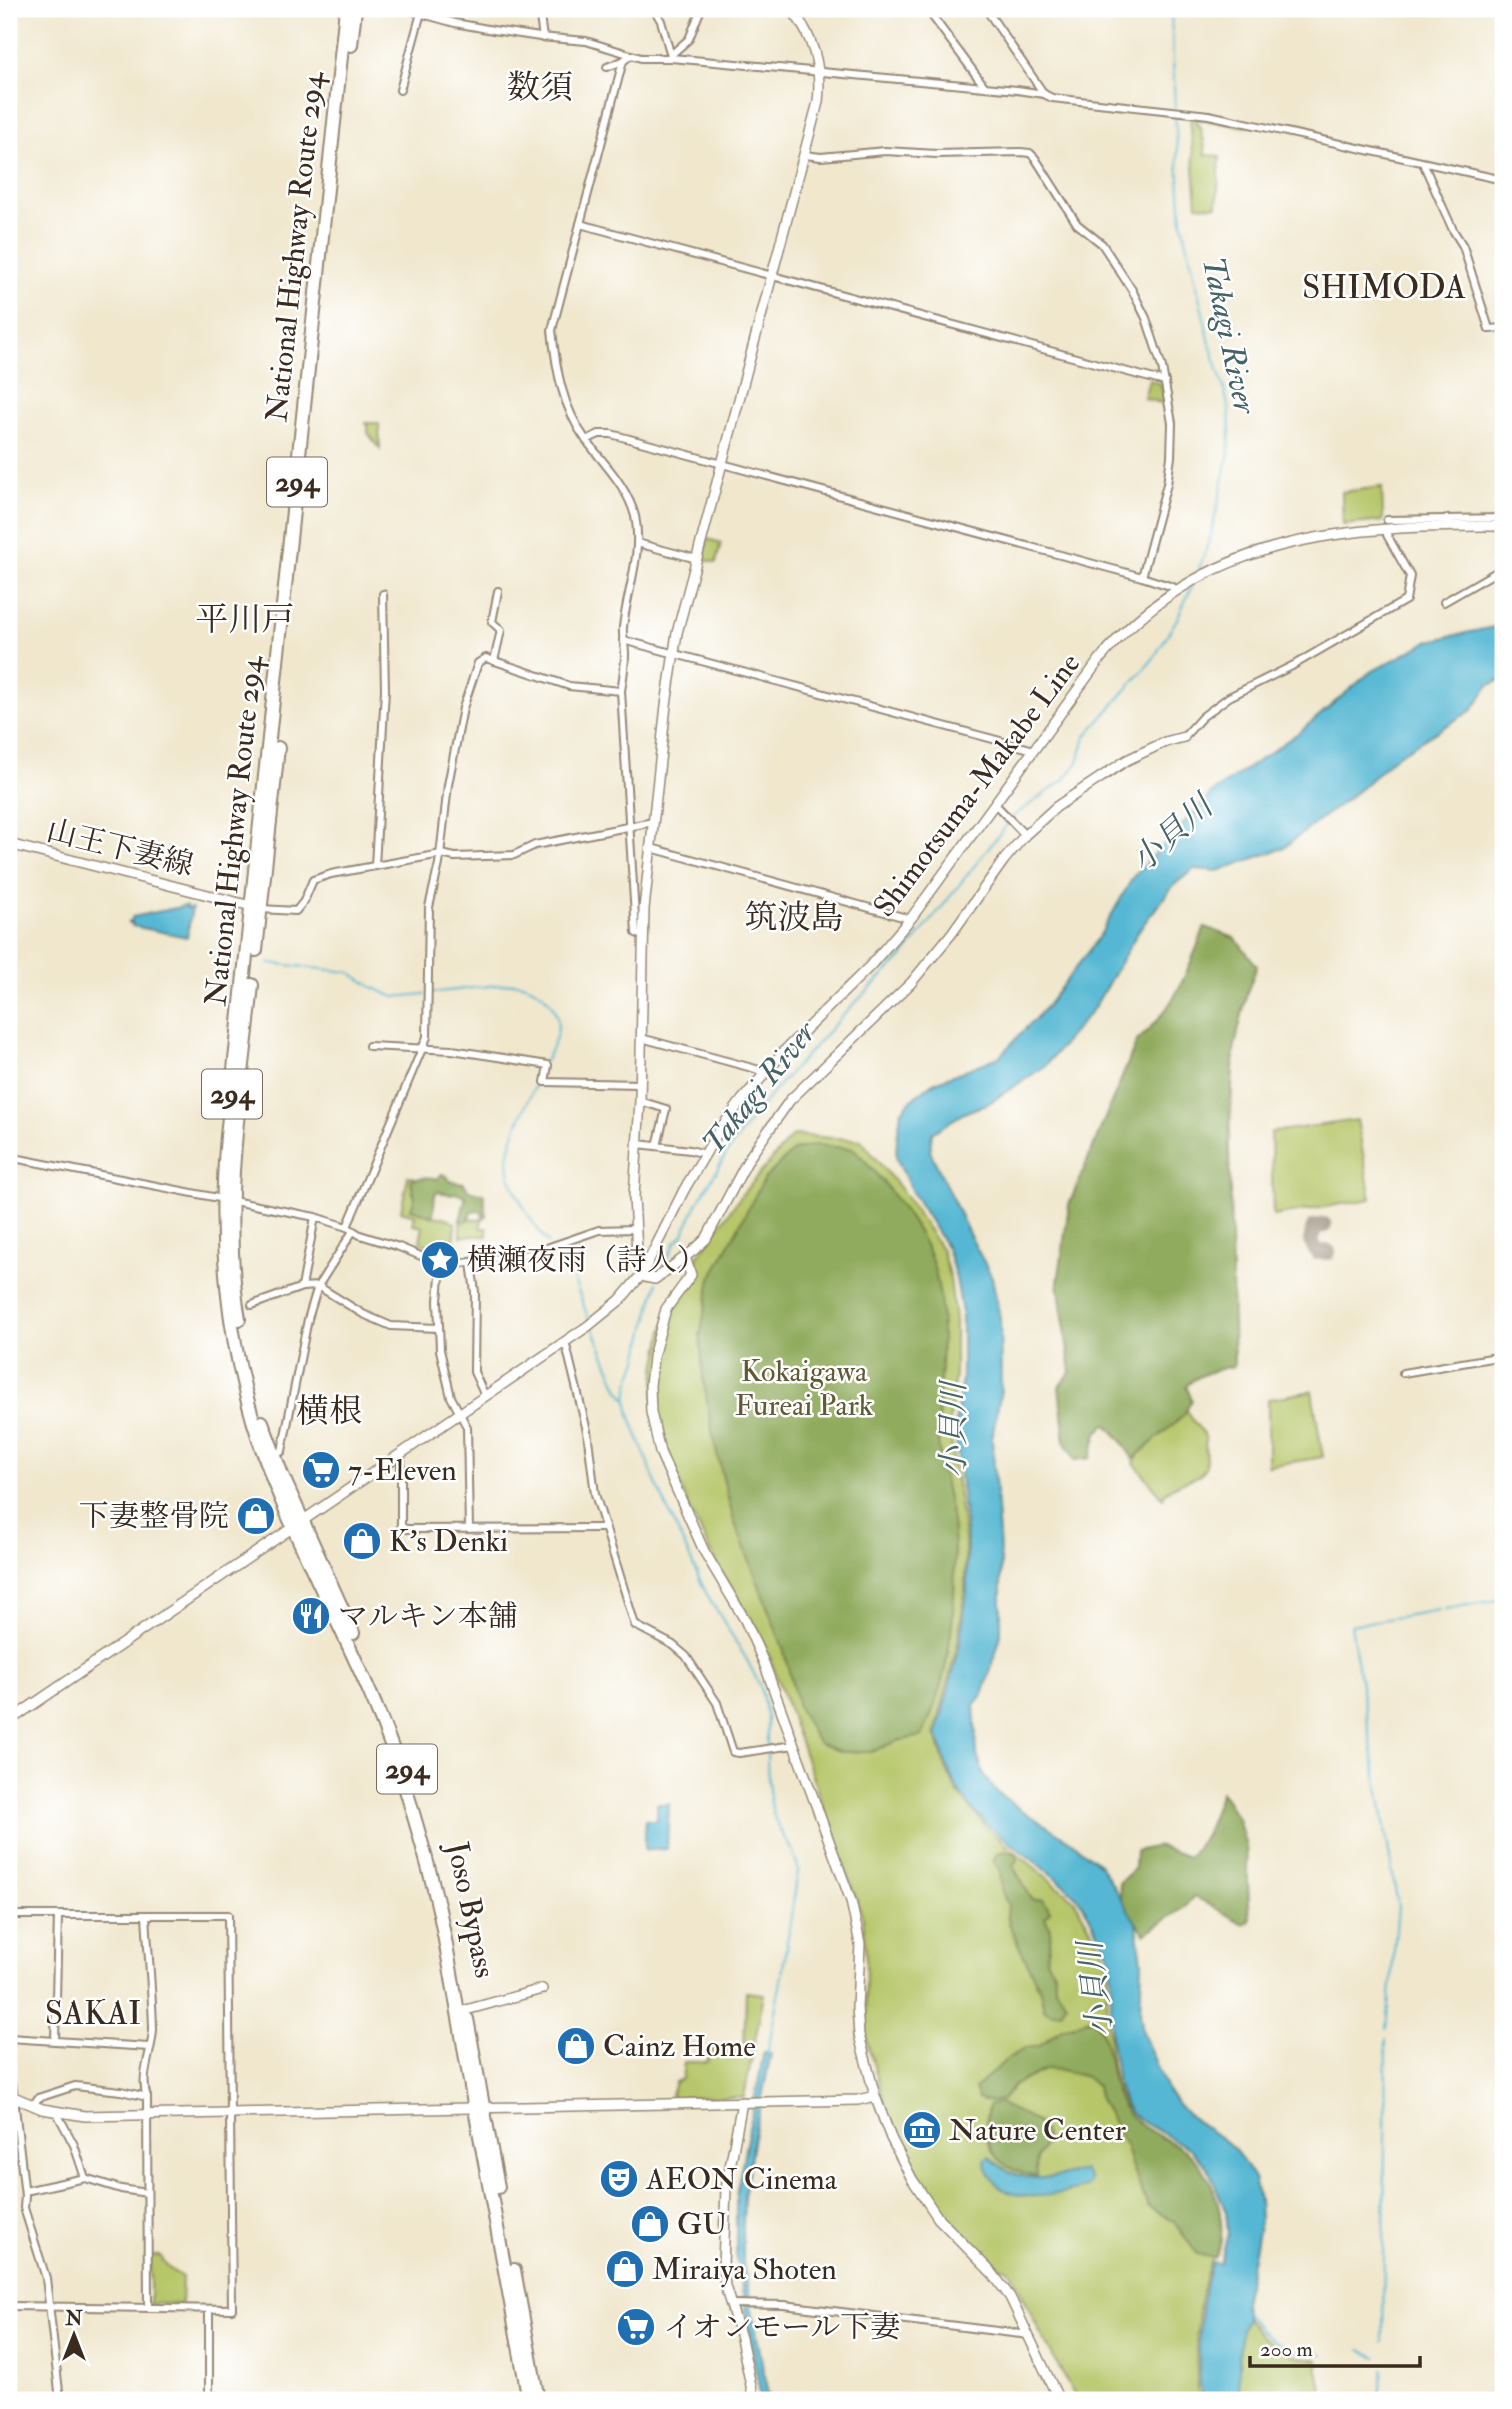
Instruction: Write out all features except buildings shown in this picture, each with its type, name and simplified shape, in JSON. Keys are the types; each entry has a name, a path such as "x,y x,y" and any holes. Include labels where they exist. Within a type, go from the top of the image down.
{"highway":[{"name":"National Highway Route 294","path":"298,1524 273,1480 258,1437 237,1356 224,1272 227,1200 346,9"},
{"name":"National Highway Route 294","path":"256,908 355,9"},
{"name":"National Highway Route 294","path":"227,1200 237,1310 252,1388 298,1524 329,1601"},
{"name":"Joso Bypass","path":"298,1524 365,1658 391,1721 438,1873 466,2010 486,2170 521,2330"},
{"name":"Joso Bypass","path":"329,1601 372,1697 410,1801 440,1916 521,2330"},
{"name":"294","path":"521,2330 523,2400"},
{"name":"294","path":"521,2330 529,2400"},
{"name":"294","path":"521,2330 538,2400"},
{"name":"294","path":"521,2330 544,2400"}],"street":[{"path":"405,9 422,11 455,23 542,38 586,41 641,58 672,56 985,87 1044,94 1052,98 1187,113 1254,124 1503,180"},
{"path":"539,9 542,38"},
{"path":"654,9 672,56"},
{"path":"672,56 689,39 701,9"},
{"path":"791,9 809,38 818,72 818,102 677,633 653,822 643,936 635,1197 635,1229 642,1274 649,1279 658,1276 700,1245 710,1232 749,1158 790,1100 911,983 952,933 1004,860 1025,835 1056,807 1127,760 1165,742 1184,737 1202,717 1229,697 1292,666 1406,600 1410,576 1387,535 1387,524 1503,518"},
{"path":"927,9 985,87"},
{"path":"986,9 1044,94"},
{"path":"400,90 422,11"},
{"path":"607,67 631,55"},
{"path":"623,61 552,330 556,374 561,390 586,440 626,494 635,517 637,544 623,640 625,652 621,691 636,933 643,936"},
{"path":"805,155 821,157 885,151 937,154 1030,153 1077,223 1102,244 1132,290 1146,318 1165,382 1172,423 1171,457 1167,484 1142,577"},
{"path":"1423,163 1463,246 1489,329 1503,328"},
{"path":"580,224 1165,382"},
{"path":"586,440 599,434 611,434 1142,577 1177,589"},
{"name":"Shimotsuma-Makabe Line","path":"9,1721 591,1324 620,1300 642,1274 684,1190 726,1121 786,1048 870,965 910,919 998,806 1034,750 1119,637 1146,611 1177,589 1214,569 1267,548 1309,537 1387,524 1503,526"},
{"path":"637,544 650,545 697,559"},
{"path":"1444,602 1503,568"},
{"path":"494,661 501,630 492,622 498,591"},
{"path":"375,866 384,690 383,594"},
{"path":"623,640 1034,750"},
{"path":"274,1456 282,1451 308,1318 318,1286 350,1229 427,1037 429,906 441,854 448,785 463,708 478,663 486,658 569,686 621,691"},
{"path":"998,806 1025,835"},
{"path":"256,908 296,911 304,901 313,880 318,877 441,854 455,857 514,855 535,845 653,822"},
{"name":"山王下妻線","path":"9,844 256,908"},
{"path":"650,848 910,919"},
{"path":"641,1038 756,1069 764,1074"},
{"path":"369,1046 423,1047 545,1065 545,1082 640,1084"},
{"path":"640,1101 666,1109 657,1146"},
{"path":"638,1144 705,1154"},
{"path":"9,1157 315,1217 440,1264 471,1263 543,1250 599,1230 635,1229"},
{"path":"302,1287 315,1217"},
{"path":"685,1257 691,1275 666,1309 653,1357 650,1398 652,1423 660,1452 696,1535 745,1620 764,1663 857,1922 860,1958 858,2022 861,2044 875,2096 891,2138 924,2199 954,2236 1002,2285 1059,2400"},
{"path":"471,1263 475,1292 474,1372 485,1396"},
{"path":"440,1264 438,1328 445,1375 451,1397 467,1427 469,1529"},
{"path":"252,1305 302,1287 318,1286 363,1314 391,1326 438,1328"},
{"path":"565,1341 587,1431 593,1483 604,1528 635,1625 673,1645 686,1656 717,1703 733,1752 794,1745"},
{"path":"1403,1373 1503,1356"},
{"path":"401,1453 402,1528 604,1528"},
{"path":"55,2041 58,1914"},
{"path":"9,1915 228,1915 232,2309 9,2306"},
{"path":"146,1915 153,2032 145,2091 148,2115 148,2308"},
{"path":"466,2010 542,1989"},
{"path":"9,2038 149,2047"},
{"path":"9,2080 25,2191 26,2217 44,2271 60,2400"},
{"path":"33,2106 38,2098 75,2086 147,2097"},
{"path":"11,2096 57,2113 86,2116 858,2100 875,2096"},
{"path":"745,2102 725,2200 723,2272 735,2304 754,2400"},
{"path":"57,2113 74,2145 85,2178"},
{"path":"25,2191 85,2178 121,2189 147,2193"},
{"path":"735,2304 784,2305 1029,2335"},
{"path":"209,2309 209,2400"},
{"path":"775,2399 781,2400"}],"green space":[{"path":"1190,116 1202,116 1248,127 1196,119 1204,139 1205,155 1220,156 1217,206 1197,205"},
{"path":"1149,380 1161,384 1165,404 1144,398"},
{"path":"366,423 379,423 380,449 368,433"},
{"path":"1382,487 1383,521 1343,525 1342,492"},
{"path":"708,539 721,543 716,563 703,559"},
{"path":"1205,927 1235,938 1257,966 1247,993 1234,1050 1229,1145 1234,1366 1196,1378 1186,1386 1192,1400 1182,1417 1133,1459 1121,1440 1106,1424 1097,1433 1090,1458 1075,1460 1065,1443 1059,1386 1071,1372 1058,1283 1069,1205 1137,1041 1171,1002 1186,974"},
{"path":"1357,1120 1371,1199 1273,1216 1271,1132"},
{"name":"Kokaigawa Fureai Park","path":"793,1135 861,1140 905,1195 942,1250 950,1279 955,1321 955,1374 949,1427 965,1538 965,1592 957,1647 935,1733 946,1769 957,1791 988,1829 1074,1900 1103,1950 1108,1968 1107,2014 1115,2086 1132,2122 1213,2254 1202,2291 1197,2326 1199,2400 1077,2400 1010,2270 999,2267 938,2208 904,2149 888,2115 865,2035 866,1959 863,1918 770,1658 757,1629 718,1566 691,1512 663,1445 654,1405 656,1369 663,1331 672,1306 697,1276 697,1257 743,1193"},
{"path":"816,1145 854,1149 888,1189 912,1222 929,1254 939,1289 941,1310 938,1437 953,1532 951,1636 940,1687 922,1736 897,1741 871,1752 842,1752 818,1743 798,1707 783,1648 733,1518 714,1442 703,1378 700,1336 711,1278 764,1179 794,1150"},
{"path":"442,1174 448,1177 449,1181 464,1183 468,1190 484,1194 486,1217 483,1219 482,1211 471,1211 469,1219 460,1221 466,1196 454,1193 435,1194 433,1216 411,1209 415,1197 411,1180 436,1179"},
{"path":"408,1176 415,1178 411,1181 413,1194 428,1216 447,1218 455,1223 454,1253 448,1253 448,1262 442,1260 438,1246 420,1241 423,1227 413,1225 415,1215 401,1211"},
{"path":"460,1219 464,1222 469,1219 482,1219 480,1228 487,1228 487,1236 460,1236"},
{"path":"1312,1391 1323,1457 1268,1466 1268,1399"},
{"path":"1183,1407 1205,1436 1206,1467 1196,1476 1171,1488 1163,1498 1134,1463 1147,1439"},
{"path":"1221,1792 1238,1819 1246,1846 1250,1921 1243,1924 1194,1896 1182,1909 1145,1934 1122,1903 1119,1883 1135,1868 1136,1851 1157,1846 1189,1857 1206,1834"},
{"path":"1007,1851 1017,1854 1013,1866 1031,1898 1043,1899 1050,1911 1045,1918 1050,1933 1046,1959 1054,1972 1055,1986 1066,2003 1061,2012 1051,2013 1044,2009 1040,1990 1007,1917 1008,1905 1002,1893 1000,1870 993,1861 997,1853"},
{"path":"746,1992 764,1994 744,2097 670,2098 675,2082 682,2079 684,2062 707,2062 711,2050 744,2051"},
{"path":"1093,2018 1104,2039 1114,2086 1124,2108 1143,2126 1190,2154 1209,2180 1220,2212 1221,2227 1220,2245 1214,2258 1197,2254 1174,2222 1148,2206 1126,2147 1100,2099 1097,2086 1086,2077 1046,2069 1014,2085 1002,2100 990,2102 978,2098 975,2088 1006,2060 1025,2048 1039,2046 1062,2029"},
{"path":"999,2103 1036,2121 1041,2127 1046,2143 1037,2158 1037,2176 1006,2165 993,2152 986,2126 988,2106"},
{"path":"150,2256 160,2256 170,2269 182,2277 181,2307 175,2304 150,2304"},
{"path":"1246,2319 1277,2348 1293,2355 1318,2360 1324,2400 1239,2400 1237,2388 1242,2321"}],"water":[{"path":"1503,625 1503,679 1489,685 1472,710 1392,759 1364,786 1283,848 1218,871 1194,869 1174,885 1139,930 1094,1008 1045,1066 989,1103 964,1113 932,1133 930,1151 992,1277 1000,1318 1001,1390 992,1438 1001,1564 1001,1635 984,1692 974,1705 977,1755 985,1777 993,1788 1012,1804 1072,1842 1100,1865 1137,1924 1142,1962 1140,2013 1143,2033 1168,2093 1187,2114 1234,2148 1254,2179 1259,2200 1260,2220 1244,2303 1246,2320 1240,2347 1240,2400 1202,2400 1199,2348 1203,2296 1212,2262 1220,2264 1228,2233 1226,2212 1208,2168 1190,2149 1139,2120 1124,2102 1117,2083 1111,2038 1111,1967 1108,1952 1088,1914 1076,1896 1060,1881 991,1828 969,1805 948,1769 937,1734 959,1649 967,1593 967,1538 955,1428 962,1378 962,1313 947,1248 912,1192 896,1157 901,1112 911,1100 933,1083 999,1057 1046,1007 1099,937 1133,877 1212,793 1301,731 1369,673 1429,641"},
{"path":"186,906 187,909 192,908 187,937 127,923 132,921 132,917"},
{"path":"657,1804 669,1804 667,1849 645,1850 645,1820 657,1820"},
{"path":"764,2052 771,2053 744,2197 743,2262 769,2400 761,2400 736,2254 736,2195"},
{"path":"989,2156 1000,2166 1022,2176 1046,2178 1084,2170 1090,2180 1087,2187 1066,2192 1022,2196 998,2186 990,2175 985,2160"}],"waterway":[{"name":"Takagi River","path":"1171,9 1175,109"},
{"name":"Takagi River","path":"1175,115 1182,221 1210,344 1229,410 1229,454 1211,535 1197,575"},
{"name":"Takagi River","path":"1012,817 1064,780 1078,762 1085,737 1153,659 1177,619 1192,586"},
{"name":"Takagi River","path":"661,1271 728,1151 750,1121 778,1086 851,1007 904,955 1009,822"},
{"path":"269,963 349,972 394,997 425,994"},
{"path":"431,993 514,983 537,990 550,1002 558,1025 555,1040 545,1062"},
{"path":"543,1067 517,1126 508,1160 516,1193 548,1243"},
{"path":"552,1248 571,1274 589,1320"},
{"name":"Takagi River","path":"657,1283 629,1384 627,1399 630,1415 654,1479 705,1591 761,1688 767,1717 767,1746"},
{"path":"593,1328 619,1390 626,1398"},
{"path":"1445,1609 1503,1599"},
{"path":"1387,2029 1398,1906 1351,1625 1439,1610"},
{"name":"Takagi River","path":"767,1751 768,1787 773,1814 795,1858 798,1871 767,2055"},
{"path":"1383,2342 1386,2039"},
{"path":"1246,2315 1272,2340 1295,2352 1323,2354"},
{"path":"1360,2350 1377,2357"},
{"path":"1378,2400 1383,2370"}],"taxiway":[{"path":"1324,1225 1314,1227 1311,1241 1317,1252 1328,1252"}],"place":[{"name":"横瀬夜雨（詩人）","path":"440,1260"},
{"name":"7-Eleven","path":"321,1470"},
{"name":"下妻整骨院","path":"256,1516"},
{"name":"K's Denki","path":"362,1541"},
{"name":"マルキン本舗","path":"311,1616"},
{"name":"Cainz Home","path":"576,2046"},
{"name":"Nature Center","path":"922,2130"},
{"name":"AEON Cinema","path":"619,2179"},
{"name":"GU","path":"650,2224"},
{"name":"Miraiya Shoten","path":"625,2269"},
{"name":"イオンモール下妻","path":"636,2327"}],"district":[{"name":"数須","path":"540,87"},
{"name":"SHIMODA","path":"1384,287"},
{"name":"平川戸","path":"245,619"},
{"name":"筑波島","path":"794,917"},
{"name":"横根","path":"329,1411"},
{"name":"SAKAI","path":"93,2013"}],"water label":[{"name":"小貝川","path":"1172,834"},
{"name":"小貝川","path":"954,1430"},
{"name":"小貝川","path":"1096,1989"}]}
